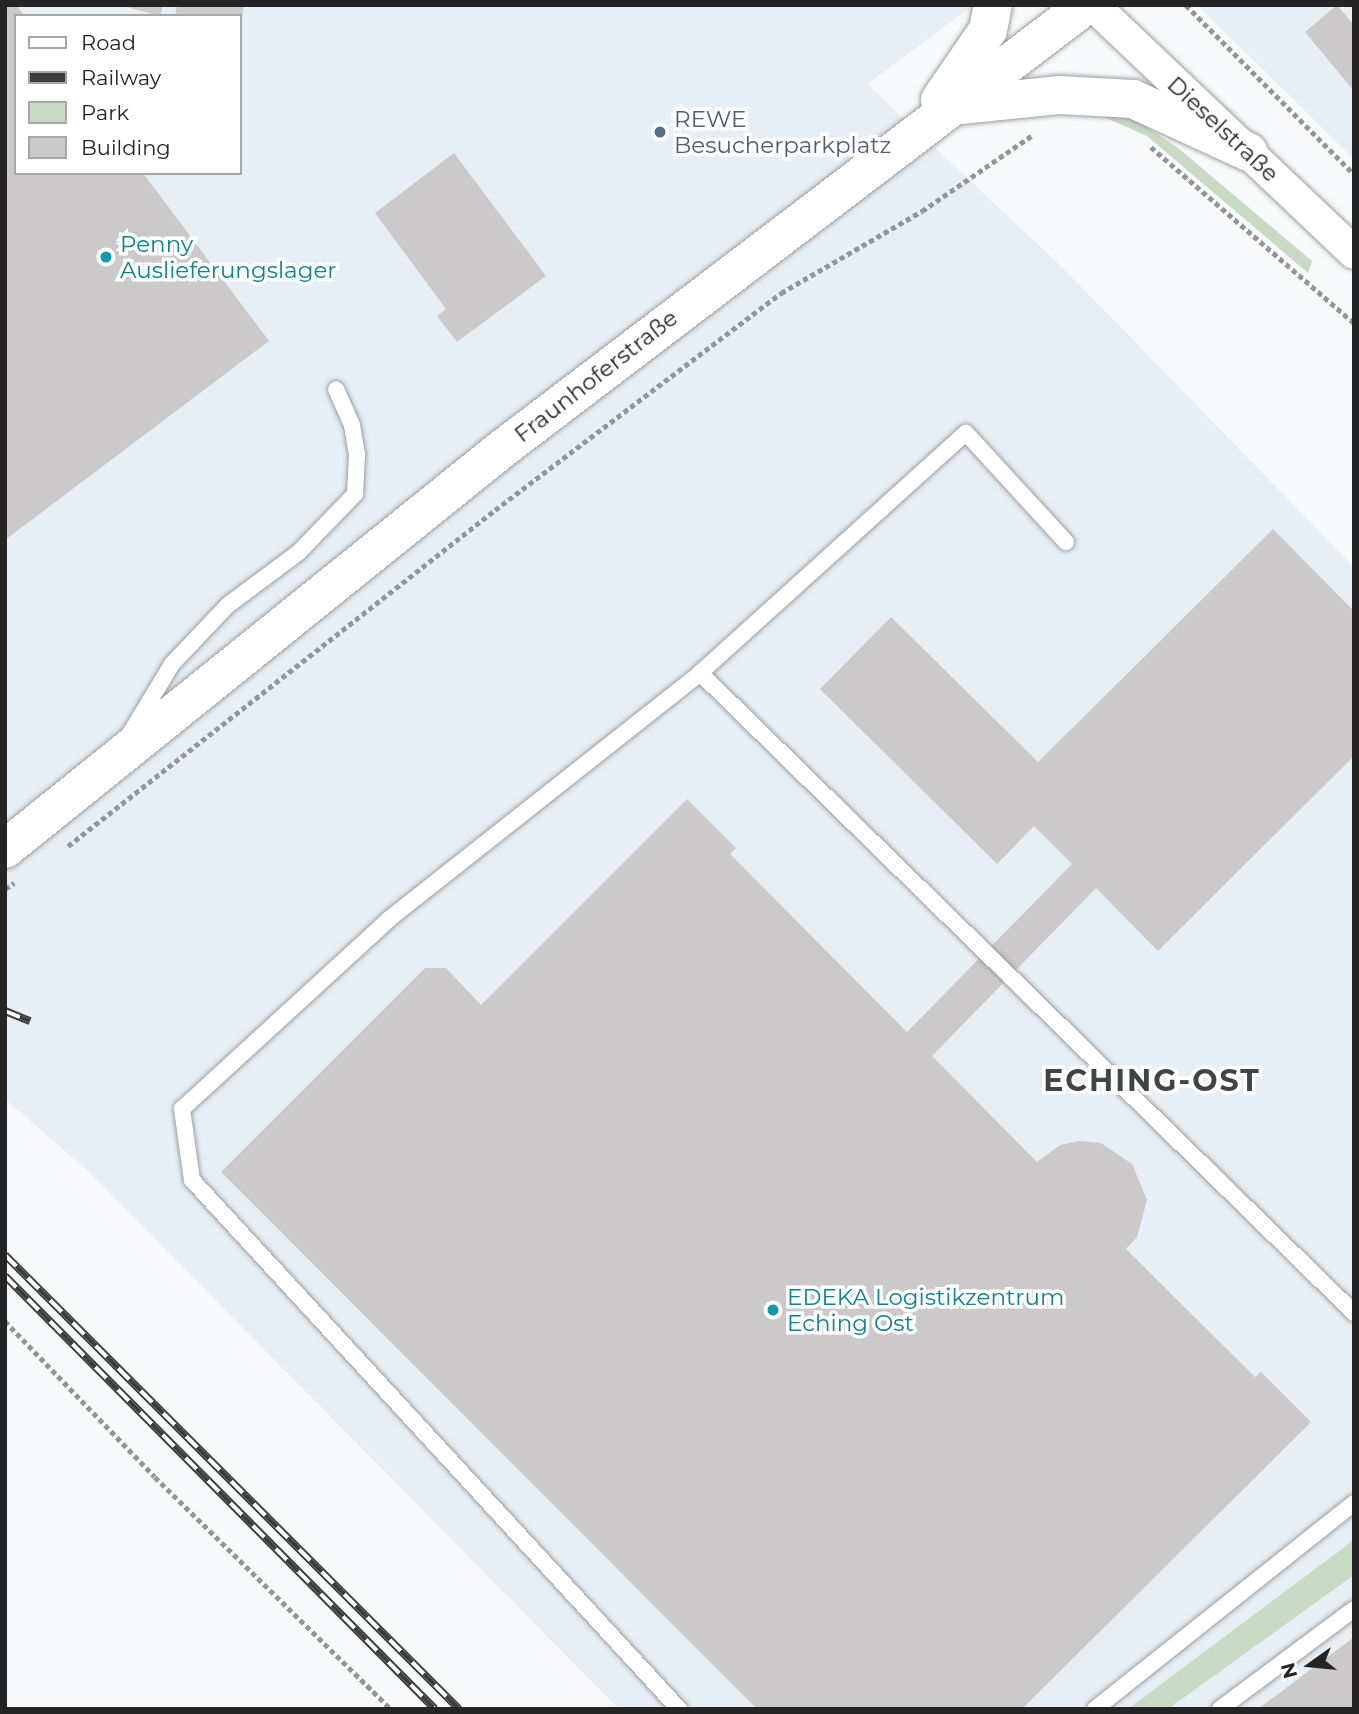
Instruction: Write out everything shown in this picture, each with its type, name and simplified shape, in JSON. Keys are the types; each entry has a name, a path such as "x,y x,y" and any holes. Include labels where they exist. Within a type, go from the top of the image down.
{"main road":[{"path":"908,138 960,75 988,30 993,5"},
{"name":"Fraunhoferstraße","path":"11,865 115,759 502,449 1086,5"},
{"path":"951,106 1060,95 1133,99 1248,152"}],"street":[{"name":"Dieselstraße","path":"1093,5 1354,253"}],"lane":[{"path":"115,759 172,664 228,605 299,552 355,494 357,454 352,425 336,389"},
{"path":"679,1709 191,1180 183,1109 389,919 700,673 966,433 1066,542"},
{"path":"700,673 1354,1313"},
{"path":"1095,1709 1354,1503"},
{"path":"1220,1709 1354,1609"}],"path":[{"path":"1186,5 1354,174"},
{"path":"59,852 123,806 327,641 781,293 922,211 1044,129"},
{"path":"1149,145 1354,323"},
{"path":"5,889 11,865"},
{"path":"5,1321 155,1477 391,1709"}],"shaded area":[{"path":"5,5 974,5 867,84 1063,268 1354,567 1354,1709 619,1709 88,1171 5,1099"},
{"path":"1197,5 1354,5 1354,159"}],"green space":[{"path":"1103,109 1130,116 1178,148 1312,261 1308,273 1147,136 1104,117"},
{"path":"1354,1540 1354,1575 1168,1709 1128,1709"}],"building":[{"name":"Penny Auslieferungslager","path":"5,5 17,5 23,14 14,14 14,175 144,175 269,341 5,540"},
{"path":"120,5 163,5 161,14"},
{"path":"177,5 244,5 242,16 175,14"},
{"path":"1337,5 1354,25 1354,91 1305,32"},
{"path":"454,153 546,276 457,342 437,316 446,309 375,213"},
{"name":"EDEKA Logistikzentrum Eching Ost","path":"1273,529 1354,611 1354,756 1158,951 1096,888 932,1056 1037,1162 1060,1145 1079,1141 1101,1143 1132,1164 1147,1200 1137,1237 1126,1249 1255,1377 1261,1372 1311,1422 1022,1709 757,1709 221,1172 425,968 446,968 481,1005 687,799 736,848 730,854 907,1032 1072,864 1034,826 997,864 820,689 891,617 1038,762"},
{"path":"1354,1637 1354,1709 1258,1709"}],"railway":[{"path":"5,1011 30,1021"},
{"path":"5,1255 459,1709"},
{"path":"5,1276 435,1709"}],"place":[{"name":"REWE Besucherparkplatz","path":"660,132"},
{"name":"Penny Auslieferungslager","path":"106,257"},
{"name":"EDEKA Logistikzentrum Eching Ost","path":"773,1310"}],"district":[{"name":"ECHING-OST","path":"1152,1081"}]}
